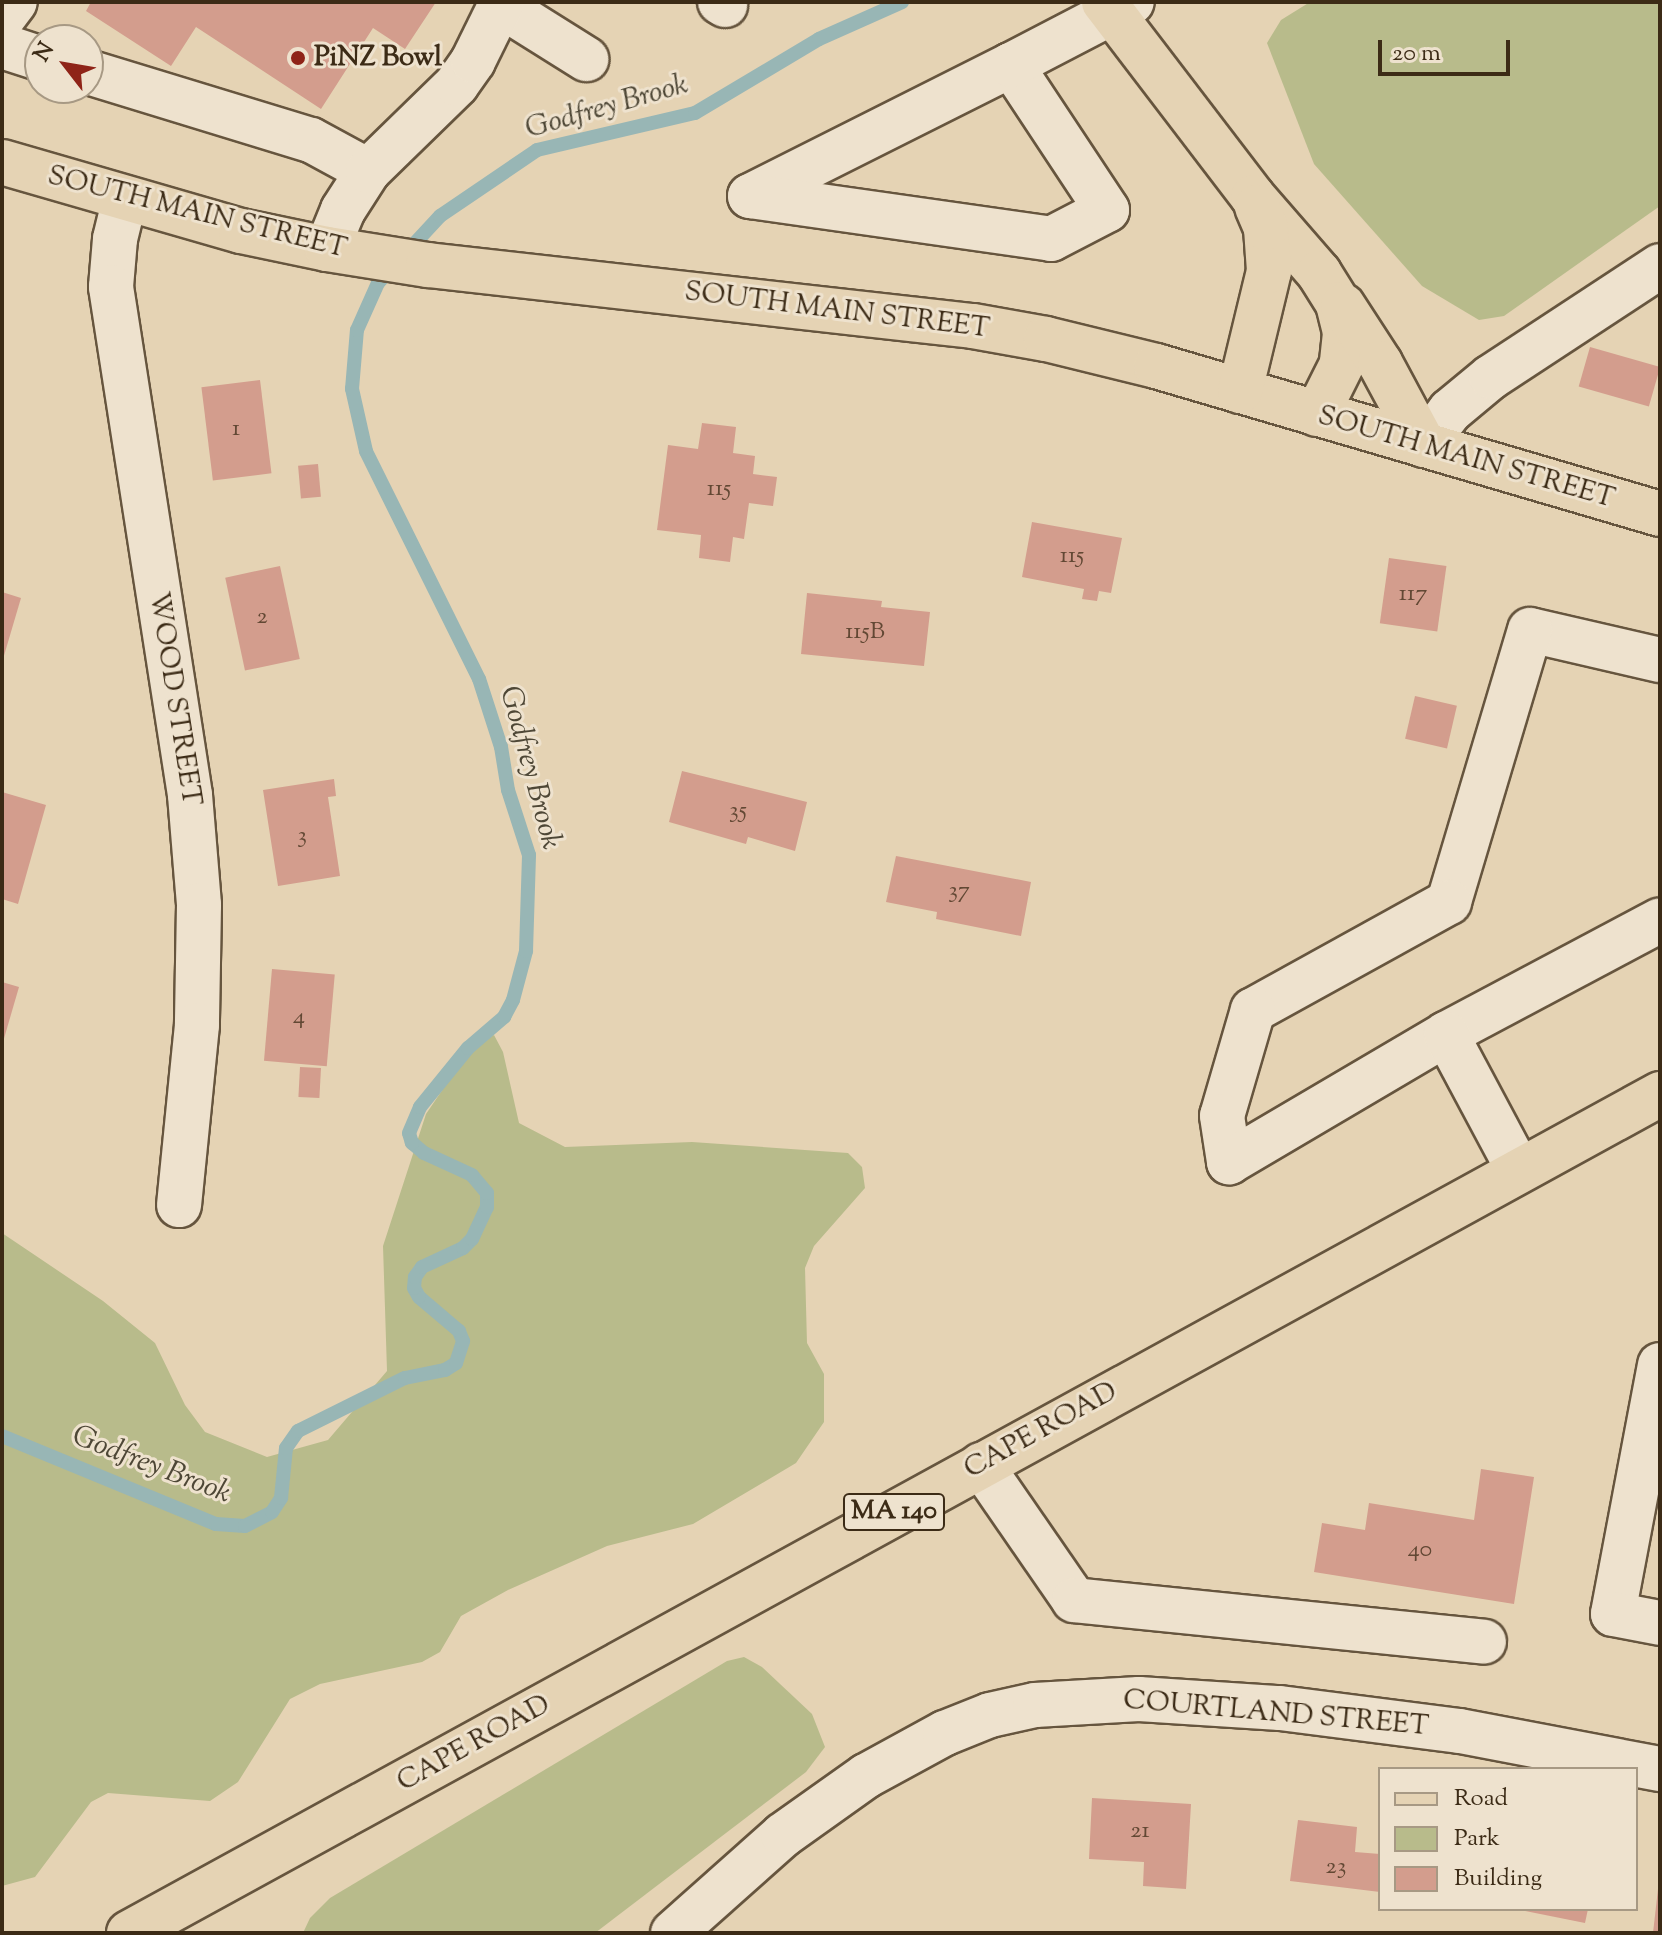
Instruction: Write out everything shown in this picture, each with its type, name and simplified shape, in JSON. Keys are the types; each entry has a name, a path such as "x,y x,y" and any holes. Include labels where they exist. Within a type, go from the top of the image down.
{"main road":[{"path":"1117,6 1253,197 1332,291 1366,339 1424,445"},
{"name":"SOUTH MAIN STREET","path":"2,162 241,231 341,252 428,265 998,330 1098,350 1660,514"},
{"path":"1240,391 1269,271 1266,228 1253,197"},
{"path":"1317,414 1337,379 1345,348 1343,318 1332,291"},
{"name":"CAPE ROAD","path":"129,1933 1518,1169 1660,1094"}],"street":[{"path":"2,19 15,2"},
{"path":"341,252 343,210 368,171 457,84 473,61 501,4 586,59"},
{"path":"1011,65 1107,210 1051,239 750,196 1011,65 1117,6"},
{"path":"2,46 24,53"},
{"path":"104,77 311,140 368,171"},
{"name":"WOOD STREET","path":"125,198 115,239 111,287 190,795 199,905 197,1025 179,1205"},
{"path":"1424,445 1450,411 1491,377 1660,266"},
{"path":"1660,660 1530,630 1449,902 1253,1010 1222,1116 1229,1162 1446,1034 1660,920"},
{"path":"1446,1034 1518,1169"},
{"path":"1660,1365 1613,1614 1660,1623"},
{"path":"981,1465 1074,1600 1484,1642"},
{"name":"COURTLAND STREET","path":"673,1933 783,1835 866,1776 956,1728 1035,1705 1098,1699 1267,1707 1460,1731 1660,1769"}],"green space":[{"path":"1310,2 1660,2 1660,206 1504,316 1479,320 1422,286 1314,164 1267,43 1281,20"},
{"path":"494,1035 503,1052 519,1123 565,1147 692,1142 848,1153 862,1167 865,1188 814,1246 805,1268 807,1343 824,1374 824,1422 796,1463 693,1524 607,1546 508,1590 461,1616 440,1652 422,1662 320,1684 290,1699 238,1782 210,1801 108,1793 91,1802 35,1877 2,1886 2,1233 103,1301 155,1343 185,1405 205,1432 267,1457 328,1440 387,1371 383,1246 426,1114 473,1045"},
{"path":"744,1657 762,1667 812,1714 825,1747 806,1772 595,1933 303,1933 310,1918 330,1898 727,1661"}],"building":[{"name":"PiNZ Bowl","path":"91,2 436,2 405,49 373,28 321,109 196,27 171,66 86,11"},
{"path":"1590,347 1660,367 1649,407 1579,386"},
{"path":"260,380 271,473 213,480 201,387"},
{"path":"702,423 736,427 733,453 755,456 753,474 777,477 773,506 749,503 744,539 733,537 730,562 699,558 701,535 657,530 668,445 698,449"},
{"path":"318,464 321,497 301,499 298,466"},
{"path":"1032,522 1122,538 1111,593 1099,591 1097,601 1082,599 1084,589 1022,577"},
{"path":"1389,558 1446,566 1437,631 1380,623"},
{"path":"280,566 300,659 245,671 225,578"},
{"path":"2,592 21,598 3,659 2,659"},
{"path":"807,593 882,601 881,607 930,612 924,666 801,654"},
{"path":"1415,696 1457,706 1447,749 1405,739"},
{"path":"682,771 807,802 795,851 748,837 746,844 669,822"},
{"path":"334,779 336,796 328,797 340,876 278,886 263,790"},
{"path":"2,792 46,805 18,904 2,899"},
{"path":"896,856 1031,882 1021,936 936,919 937,912 886,902"},
{"path":"272,969 335,974 327,1066 264,1061"},
{"path":"2,982 19,987 3,1042 2,1042"},
{"path":"300,1067 321,1068 319,1098 298,1097"},
{"path":"1481,1469 1534,1477 1514,1604 1314,1572 1322,1523 1365,1530 1369,1503 1474,1520"},
{"path":"1092,1798 1191,1804 1186,1889 1143,1886 1144,1862 1089,1859"},
{"path":"1298,1820 1357,1827 1355,1852 1378,1854 1378,1892 1290,1881"},
{"path":"1658,1889 1660,1933 1653,1933"},
{"path":"1525,1911 1588,1911 1585,1923"}],"waterway":[{"name":"Godfrey Brook","path":"2,1436 216,1524 245,1526 272,1512 281,1498 286,1448 298,1431 405,1378 445,1370 456,1363 463,1341 459,1331 419,1297 414,1288 415,1277 422,1267 463,1248 472,1239 487,1207 487,1193 472,1175 424,1153 412,1143 409,1133 420,1107 468,1048 504,1017 513,1000 526,951 529,855 508,790 501,747 479,679 366,451 352,389 357,330 378,283 440,216 537,150 695,113 819,39 902,2"}],"place":[{"name":"PiNZ Bowl","path":"298,58"}]}
